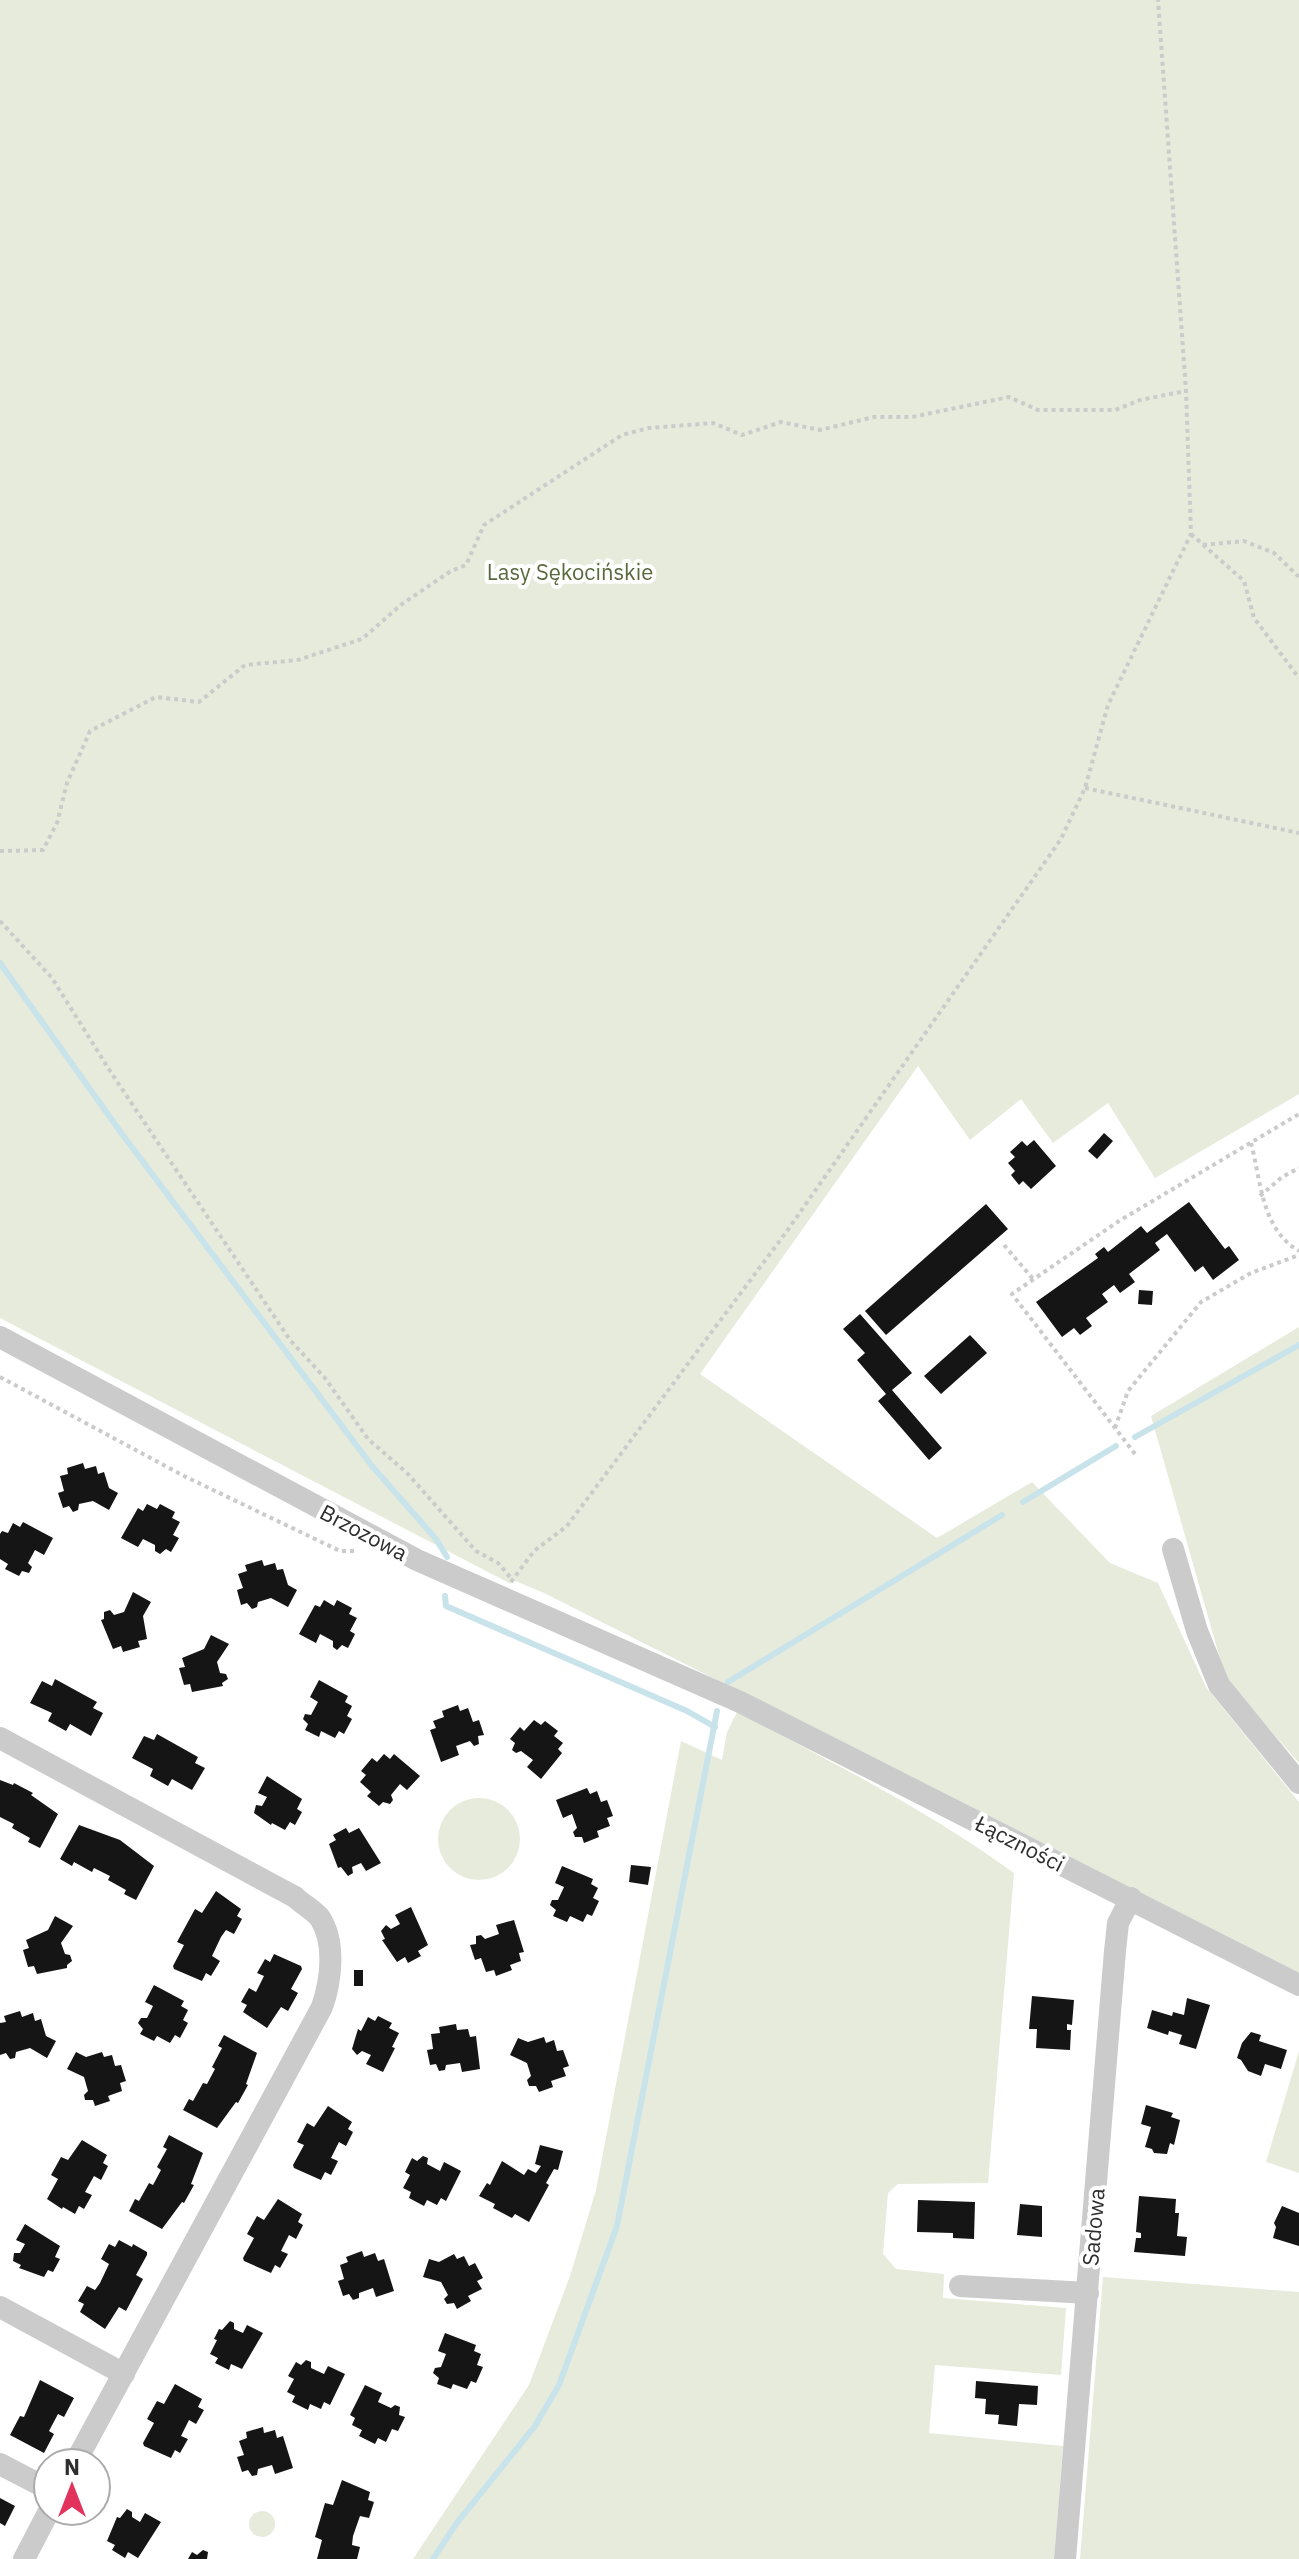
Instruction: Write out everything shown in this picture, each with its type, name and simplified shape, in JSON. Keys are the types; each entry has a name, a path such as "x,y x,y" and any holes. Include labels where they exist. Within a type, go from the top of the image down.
{"street":[{"name":"Brzozowa","path":"0,1337 417,1560 740,1702"},
{"path":"1173,1549 1197,1631 1219,1685 1299,1783"},
{"name":"Łączności","path":"740,1702 1299,1985"},
{"path":"0,1738 295,1897 320,1918 329,1947 329,1978 322,2007 84,2447"},
{"name":"Sadowa","path":"1065,2559 1115,1951 1118,1923 1131,1898"},
{"path":"960,2286 1088,2293"},
{"path":"0,2307 124,2374"},
{"path":"0,2464 32,2481"},
{"path":"24,2559 41,2527"}],"path":[{"path":"0,921 52,978 110,1071 290,1340 325,1378 368,1439 407,1473 476,1551 498,1563 512,1582 534,1551 567,1526 787,1231 1061,839 1085,788 1108,705 1191,534 1186,391 1158,0"},
{"path":"0,851 43,850 57,823 67,783 90,731 156,697 199,702 245,665 298,660 362,639 402,604 451,571 466,565 484,525 622,435 649,428 713,423 742,435 781,422 820,430 874,417 912,417 1009,397 1038,410 1115,410 1140,400 1186,391"},
{"path":"1191,534 1244,581 1254,618 1299,678"},
{"path":"1203,545 1244,541 1274,553 1299,577"},
{"path":"1085,788 1299,833"},
{"path":"1135,1454 1012,1294 1119,1221 1299,1114"},
{"path":"1115,1428 1128,1391 1201,1302 1251,1273 1299,1253 1276,1227 1260,1196 1251,1143"},
{"path":"1260,1196 1282,1177 1299,1168"},
{"path":"1004,1245 1034,1280"},
{"path":"0,1377 184,1476 340,1551 360,1551"}],"green space":[{"name":"Lasy Sękocińskie","path":"0,0 1299,0 1299,1094 1155,1178 1108,1103 1053,1143 1021,1099 970,1140 918,1066 700,1374 937,1538 1032,1482 1110,1563 1158,1583 1206,1687 1299,1802 1299,1973 544,1593 513,1580 511,1584 0,1318"},
{"path":"1299,1327 1299,1763 1226,1680 1151,1416"},
{"path":"737,1712 913,1808 1014,1873 988,2183 898,2184 888,2193 883,2254 896,2269 944,2274 943,2298 1066,2308 1061,2375 935,2365 929,2433 1063,2446 1054,2559 413,2559 529,2385 570,2276 596,2190 681,1741 722,1760 727,1732"},
{"path":"471,1798 487,1798 502,1805 513,1816 520,1839 517,1855 508,1868 487,1880 471,1880 456,1873 445,1862 438,1847 438,1831 445,1816 456,1805"},
{"path":"1299,2051 1299,2173 1266,2162"},
{"path":"1103,2277 1299,2292 1299,2559 1080,2559"},
{"path":"262,2511 271,2515 275,2524 271,2533 262,2537 253,2533 249,2524 253,2515"}],"building":[{"path":"1104,1133 1113,1141 1097,1159 1088,1151"},
{"path":"1034,1140 1056,1166 1031,1189 1023,1181 1019,1185 1011,1175 1015,1171 1008,1163 1015,1157 1010,1152 1022,1141 1027,1146"},
{"path":"1189,1202 1225,1249 1229,1246 1239,1260 1213,1280 1203,1266 1195,1272 1167,1234 1155,1243 1160,1250 1129,1274 1135,1282 1120,1293 1114,1285 1102,1294 1108,1302 1086,1318 1092,1326 1080,1335 1074,1328 1062,1337 1036,1302 1098,1258 1095,1254 1104,1247 1108,1252 1141,1226 1147,1233"},
{"path":"986,1204 1008,1229 886,1335 865,1311"},
{"path":"1139,1290 1153,1291 1152,1305 1138,1304"},
{"path":"860,1314 912,1373 892,1390 942,1448 929,1460 878,1401 886,1394 857,1360 865,1353 843,1329"},
{"path":"970,1335 987,1353 941,1394 924,1376"},
{"path":"83,1463 85,1469 96,1466 98,1474 104,1472 109,1488 118,1493 109,1510 93,1501 79,1504 78,1510 73,1512 69,1506 63,1508 58,1493 64,1491 60,1476 68,1474 67,1468"},
{"path":"147,1504 157,1509 160,1504 175,1512 172,1518 180,1522 173,1535 179,1538 171,1552 166,1549 160,1554 155,1551 155,1545 143,1539 138,1547 121,1538 138,1508 143,1511"},
{"path":"23,1522 53,1538 44,1555 35,1550 28,1563 32,1567 29,1573 22,1571 19,1576 5,1569 8,1564 0,1559 0,1534 2,1531 8,1533 13,1523 20,1527"},
{"path":"262,1560 264,1566 275,1563 277,1570 283,1569 288,1585 297,1590 288,1607 271,1598 258,1602 257,1607 252,1609 247,1603 241,1605 237,1590 243,1588 238,1574 247,1571 245,1565"},
{"path":"133,1592 151,1602 143,1616 147,1639 138,1641 140,1647 123,1652 121,1646 113,1649 101,1620 104,1619 104,1612 110,1610 114,1615 124,1612"},
{"path":"324,1600 334,1606 337,1600 352,1608 349,1614 357,1618 350,1631 355,1634 348,1648 342,1645 337,1650 333,1647 333,1641 320,1634 316,1643 299,1634 315,1605 320,1607"},
{"path":"211,1635 229,1644 217,1662 220,1673 226,1674 228,1679 222,1683 223,1686 192,1692 190,1684 184,1685 179,1668 185,1667 182,1658 204,1649"},
{"path":"55,1679 97,1702 93,1708 103,1713 91,1736 70,1724 66,1731 48,1721 52,1713 30,1703 42,1681 52,1686"},
{"path":"319,1680 348,1696 345,1702 352,1706 347,1716 352,1719 344,1734 339,1731 335,1738 321,1731 319,1737 305,1730 308,1724 303,1719 305,1714 311,1715 318,1702 310,1697"},
{"path":"458,1705 460,1711 468,1708 473,1722 479,1720 484,1735 478,1736 479,1744 474,1746 470,1741 456,1746 459,1755 441,1762 430,1730 436,1728 433,1721 444,1717 442,1711"},
{"path":"534,1720 541,1725 545,1721 558,1731 554,1736 563,1743 558,1749 562,1753 541,1779 527,1767 533,1760 521,1751 516,1753 512,1750 515,1743 510,1739 520,1727 524,1731"},
{"path":"157,1734 198,1757 195,1763 205,1768 192,1790 172,1779 168,1786 150,1776 153,1769 132,1758 144,1736 154,1740"},
{"path":"384,1754 390,1759 394,1754 420,1776 407,1790 400,1784 391,1795 393,1800 390,1804 383,1802 379,1806 367,1796 371,1792 360,1782 366,1775 361,1771 372,1758 377,1762"},
{"path":"267,1776 302,1799 297,1809 302,1812 295,1825 290,1822 285,1830 254,1813 256,1805 262,1806 267,1797 258,1793"},
{"path":"0,1780 33,1793 31,1795 58,1814 40,1848 12,1828 14,1824 0,1817"},
{"path":"587,1788 590,1794 597,1791 601,1802 607,1800 613,1816 607,1818 610,1826 597,1831 599,1837 584,1843 582,1837 575,1837 573,1832 577,1828 572,1814 563,1818 556,1800"},
{"path":"79,1825 120,1840 154,1866 136,1900 108,1880 110,1876 94,1868 92,1872 74,1862 72,1866 60,1859"},
{"path":"346,1828 349,1833 359,1828 381,1863 366,1871 361,1863 352,1867 353,1873 348,1876 341,1867 338,1868 329,1844 336,1840 333,1835"},
{"path":"631,1865 651,1867 648,1885 629,1882"},
{"path":"562,1866 593,1879 591,1884 598,1888 593,1898 599,1901 592,1916 587,1914 583,1922 570,1916 567,1922 553,1916 556,1910 550,1905 552,1900 558,1900 564,1887 555,1883"},
{"path":"216,1891 241,1909 237,1916 242,1919 234,1934 226,1930 221,1937 212,1956 220,1961 211,1976 206,1973 202,1981 173,1966 184,1945 177,1942 195,1909 202,1913"},
{"path":"411,1907 428,1945 418,1951 421,1956 408,1963 405,1957 397,1962 382,1940 385,1939 381,1931 386,1925 391,1929 400,1924 395,1915"},
{"path":"55,1916 73,1926 61,1943 72,1961 67,1968 37,1974 34,1966 28,1967 23,1950 29,1948 26,1940 48,1930"},
{"path":"514,1920 524,1952 519,1953 521,1961 510,1965 512,1970 496,1976 494,1970 486,1972 481,1958 475,1960 470,1945 476,1944 476,1936 481,1935 485,1939 499,1934 496,1925"},
{"path":"274,1954 302,1969 291,1989 298,1993 288,2011 281,2007 267,2028 243,2012 247,2005 241,2002 249,1988 256,1992 264,1976 257,1973 265,1959 270,1962"},
{"path":"354,1970 363,1970 363,1986 354,1986"},
{"path":"154,1985 184,2001 181,2006 188,2010 183,2020 188,2023 180,2038 175,2035 170,2043 157,2036 154,2041 140,2034 143,2029 138,2023 141,2018 147,2018 153,2006 145,2002"},
{"path":"1032,1996 1074,2000 1072,2025 1067,2024 1067,2030 1071,2030 1070,2050 1036,2048 1037,2029 1029,2029"},
{"path":"1187,1998 1210,2005 1196,2049 1179,2044 1182,2035 1169,2031 1168,2035 1147,2028 1152,2010 1172,2016 1173,2012 1184,2015"},
{"path":"20,2011 22,2017 33,2013 35,2021 41,2019 46,2036 56,2041 47,2058 30,2048 16,2052 15,2058 10,2059 6,2053 0,2055 0,2023 6,2022 4,2016"},
{"path":"378,2016 392,2023 389,2028 399,2033 383,2072 366,2064 371,2055 362,2051 357,2055 352,2049 358,2029 361,2031 368,2017 375,2021"},
{"path":"456,2024 457,2030 468,2029 470,2037 476,2036 480,2069 462,2072 460,2063 446,2065 445,2070 439,2071 436,2064 430,2065 427,2050 433,2049 431,2034 440,2033 439,2027"},
{"path":"1251,2032 1261,2035 1259,2041 1287,2050 1281,2069 1265,2064 1261,2076 1248,2071 1237,2058 1242,2043"},
{"path":"224,2035 257,2053 248,2085 238,2103 217,2128 183,2110 189,2099 193,2101 203,2083 207,2084 215,2069 212,2067 222,2048 218,2046"},
{"path":"544,2037 546,2043 554,2040 557,2051 563,2050 569,2066 563,2068 566,2076 551,2081 553,2087 539,2092 536,2086 529,2086 527,2080 531,2076 527,2063 510,2055 518,2038 528,2042"},
{"path":"76,2052 86,2057 102,2052 104,2057 112,2055 115,2066 121,2065 126,2081 120,2083 122,2091 108,2096 110,2101 95,2106 93,2100 85,2100 84,2095 88,2091 84,2077 67,2069"},
{"path":"1146,2105 1173,2113 1171,2117 1180,2120 1174,2145 1170,2143 1167,2154 1154,2153 1145,2147 1151,2127 1141,2124"},
{"path":"328,2106 352,2122 348,2129 353,2132 346,2146 339,2142 331,2158 338,2161 331,2175 325,2172 321,2180 293,2165 304,2145 297,2142 307,2123 314,2127"},
{"path":"169,2135 203,2153 191,2184 194,2185 184,2203 162,2229 129,2211 149,2183 153,2185 161,2170 157,2167 167,2149 163,2147"},
{"path":"82,2140 107,2155 103,2163 108,2166 101,2180 94,2176 85,2192 92,2195 84,2209 79,2206 75,2214 47,2199 58,2179 51,2175 61,2157 68,2160"},
{"path":"540,2145 563,2151 558,2170 554,2169 546,2183 549,2185 529,2222 515,2214 512,2218 479,2196 487,2183 490,2185 502,2161 524,2175 528,2169 536,2173 541,2166 535,2164"},
{"path":"423,2156 428,2158 427,2164 440,2171 444,2162 461,2171 446,2201 441,2198 437,2205 427,2200 424,2206 409,2198 411,2192 403,2188 410,2175 405,2172 412,2158 417,2161"},
{"path":"1139,2196 1176,2199 1175,2213 1179,2213 1177,2236 1187,2237 1185,2256 1134,2252 1136,2238 1141,2238 1141,2233 1136,2232"},
{"path":"278,2199 302,2214 298,2222 303,2225 296,2239 289,2235 281,2251 288,2254 280,2268 275,2265 271,2273 243,2258 254,2238 247,2234 257,2216 264,2220"},
{"path":"918,2200 975,2202 974,2239 953,2238 953,2233 917,2232"},
{"path":"1020,2204 1042,2206 1042,2237 1017,2235"},
{"path":"1282,2206 1299,2213 1299,2246 1273,2238 1274,2223"},
{"path":"25,2224 60,2246 55,2257 60,2259 53,2272 48,2270 44,2277 19,2268 21,2265 13,2261 14,2253 20,2253 25,2244 16,2240"},
{"path":"119,2240 132,2247 133,2244 147,2255 136,2275 143,2279 126,2311 119,2307 105,2329 80,2312 84,2304 78,2301 87,2286 95,2290 100,2283 109,2264 101,2259 109,2244 115,2247"},
{"path":"362,2251 364,2257 375,2253 378,2261 384,2259 394,2291 376,2297 373,2288 359,2293 359,2298 353,2300 349,2294 343,2296 338,2281 344,2279 340,2265 348,2262 346,2257"},
{"path":"454,2254 457,2259 464,2256 469,2266 475,2263 483,2278 477,2281 482,2289 468,2296 471,2301 457,2309 454,2303 447,2304 444,2299 448,2295 441,2282 423,2277 429,2259 439,2262"},
{"path":"230,2321 234,2323 234,2329 243,2333 247,2325 263,2333 242,2369 231,2364 229,2370 215,2363 218,2358 210,2354 219,2329 222,2330"},
{"path":"445,2333 476,2345 474,2351 481,2354 477,2365 483,2367 476,2383 471,2381 467,2389 453,2384 451,2389 437,2384 439,2378 433,2373 435,2368 441,2367 446,2354 438,2351"},
{"path":"306,2360 311,2362 311,2368 324,2374 328,2366 345,2374 330,2405 324,2402 321,2409 310,2404 308,2410 292,2402 295,2396 287,2392 294,2379 288,2376 296,2362 301,2365"},
{"path":"40,2380 74,2398 64,2417 58,2414 49,2431 54,2434 47,2447 33,2447 10,2435 20,2416 24,2417"},
{"path":"976,2381 1038,2386 1037,2405 1019,2404 1017,2426 998,2424 999,2415 985,2414 986,2399 975,2398"},
{"path":"175,2384 202,2399 198,2407 204,2410 196,2424 189,2420 181,2436 188,2439 180,2453 175,2450 171,2458 143,2443 154,2423 147,2419 157,2401 164,2404"},
{"path":"365,2385 382,2393 378,2402 391,2408 395,2405 400,2407 399,2415 405,2417 398,2431 392,2429 386,2442 378,2438 375,2444 359,2436 362,2430 352,2425 355,2418 350,2415"},
{"path":"263,2427 264,2433 275,2430 277,2438 283,2436 293,2468 275,2474 272,2465 258,2469 257,2475 252,2476 248,2470 242,2472 237,2457 244,2455 239,2441 247,2438 246,2432"},
{"path":"342,2480 370,2492 368,2500 374,2502 369,2518 360,2516 353,2536 352,2545 360,2547 357,2559 317,2559 322,2540 315,2537 325,2503 333,2505"},
{"path":"0,2498 15,2506 5,2526 0,2523"},
{"path":"127,2509 140,2522 145,2513 161,2522 138,2558 128,2552 125,2558 112,2550 115,2545 107,2541 117,2517 120,2518"},
{"path":"203,2550 208,2552 207,2559 188,2559 192,2552 197,2555"}],"waterway":[{"path":"0,963 122,1134 372,1466 436,1539 447,1557"},
{"path":"1135,1437 1299,1345"},
{"path":"1023,1502 1116,1446"},
{"path":"728,1682 1002,1515"},
{"path":"445,1596 446,1606 687,1711 715,1727"},
{"path":"433,2559 456,2524 535,2426 559,2385 617,2226 717,1711"}]}
